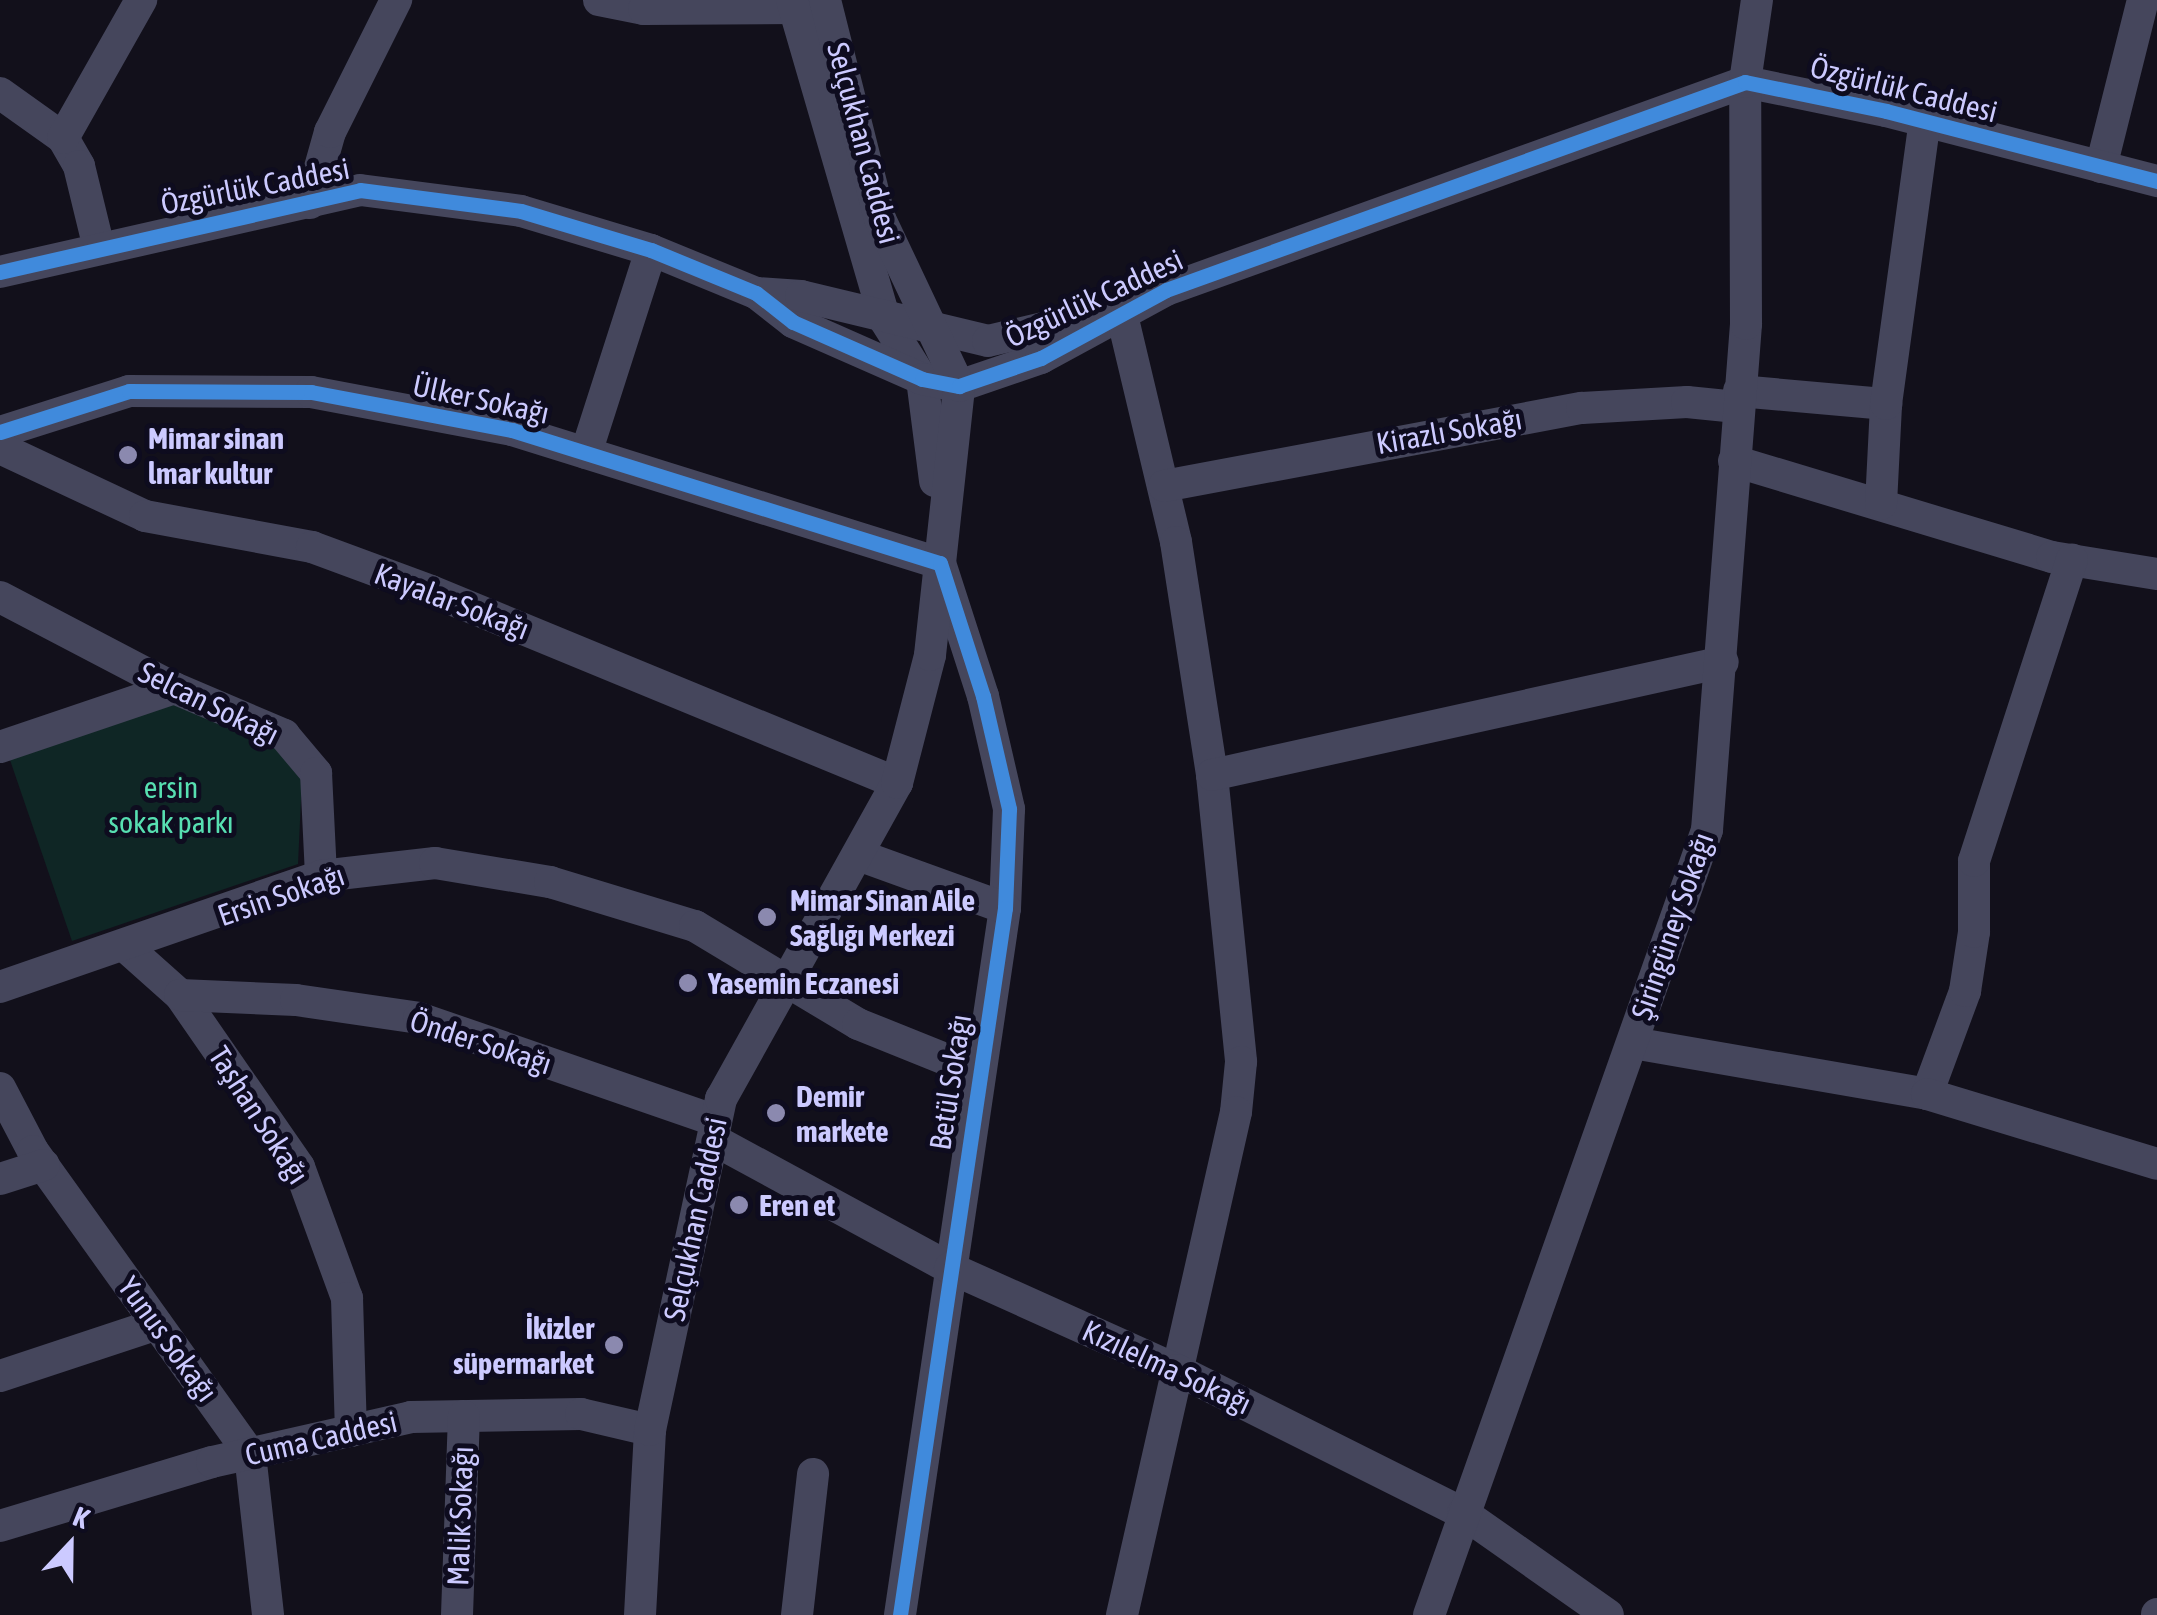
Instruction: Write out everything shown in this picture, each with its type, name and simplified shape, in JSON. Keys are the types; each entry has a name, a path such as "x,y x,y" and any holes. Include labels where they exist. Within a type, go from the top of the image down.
{"street":[{"path":"63,138 141,0"},
{"path":"310,203 330,132 396,0"},
{"path":"599,0 644,9 804,3"},
{"name":"Şiringüney Sokağı","path":"1430,1615 1463,1512 1706,830 1746,324 1745,82 1757,0"},
{"path":"2100,167 2142,0"},
{"name":"Selçukhan Caddesi","path":"804,3 886,320 922,379 942,511"},
{"name":"Selçukhan Caddesi","path":"640,1615 650,1430 721,1099 861,856 897,783 930,655 942,511 959,386 938,333 910,291 880,218 804,3"},
{"name":"Özgürlük Caddesi","path":"0,272 360,190 521,211 652,250 756,292 800,296 938,333 988,341 1120,311 1745,82 1925,121 2157,181"},
{"path":"0,93 63,138 79,166 99,248"},
{"path":"1881,504 1886,404 1925,121"},
{"path":"586,453 652,250"},
{"name":"Özgürlük Caddesi","path":"756,292 793,322 922,379 959,386 1041,358 1120,311"},
{"path":"1120,311 1164,486 1212,775 1241,1062 1236,1112 1122,1615"},
{"name":"Ülker Sokağı","path":"0,432 129,391 311,392 512,430 940,563"},
{"name":"Kirazlı Sokağı","path":"1164,486 1582,408 1738,399 1886,404"},
{"name":"Kayalar Sokağı","path":"0,448 145,516 312,547 432,591 897,783"},
{"path":"1734,461 2072,560 2157,574"},
{"path":"1927,1094 1965,991 1974,861 2072,560"},
{"name":"Betül Sokağı","path":"900,1615 1005,908 1009,809 983,696 940,563"},
{"name":"Selcan Sokağı","path":"0,596 174,688 284,735 316,773 321,876"},
{"path":"1212,775 1722,662"},
{"path":"0,746 174,688"},
{"path":"861,856 1005,908"},
{"name":"Ersin Sokağı","path":"0,987 321,876 377,865 490,868 696,926 886,1038 980,1073"},
{"name":"Taşhan Sokağı","path":"125,946 180,995 299,1167 348,1298 352,1431"},
{"name":"Önder Sokağı","path":"180,995 296,1000 419,1018 715,1130"},
{"path":"1632,1043 1927,1094 2157,1164"},
{"name":"Yunus Sokağı","path":"0,1088 44,1165 250,1454 268,1615"},
{"name":"Kızılelma Sokağı","path":"715,1130 950,1268 1177,1370 1463,1512 1608,1615"},
{"path":"0,1179 44,1165"},
{"path":"0,1376 157,1324"},
{"name":"Cuma Caddesi","path":"0,1526 250,1454 410,1417 582,1414 650,1430"},
{"name":"Malik Sokağı","path":"457,1615 464,1416"},
{"path":"797,1615 813,1474"}],"green space":[{"name":"ersin sokak parkı","path":"178,700 279,746 302,778 298,864 72,941 9,757"}],"cycle path":[{"path":"0,272 360,190 521,211 651,250 756,293 793,322 922,379 959,386 1041,358 1166,290 1745,82 1886,111 2157,181"},
{"path":"0,432 129,391 311,392 512,430 940,563 983,696 1009,809 1005,908 900,1615"}],"place":[{"name":"Mimar sinan lmar kultur","path":"128,455"},
{"name":"Mimar Sinan Aile Sağlığı Merkezi","path":"767,917"},
{"name":"Yasemin Eczanesi","path":"688,983"},
{"name":"Demir markete","path":"776,1113"},
{"name":"Eren et","path":"739,1205"},
{"name":"İkizler süpermarket","path":"614,1345"}]}
